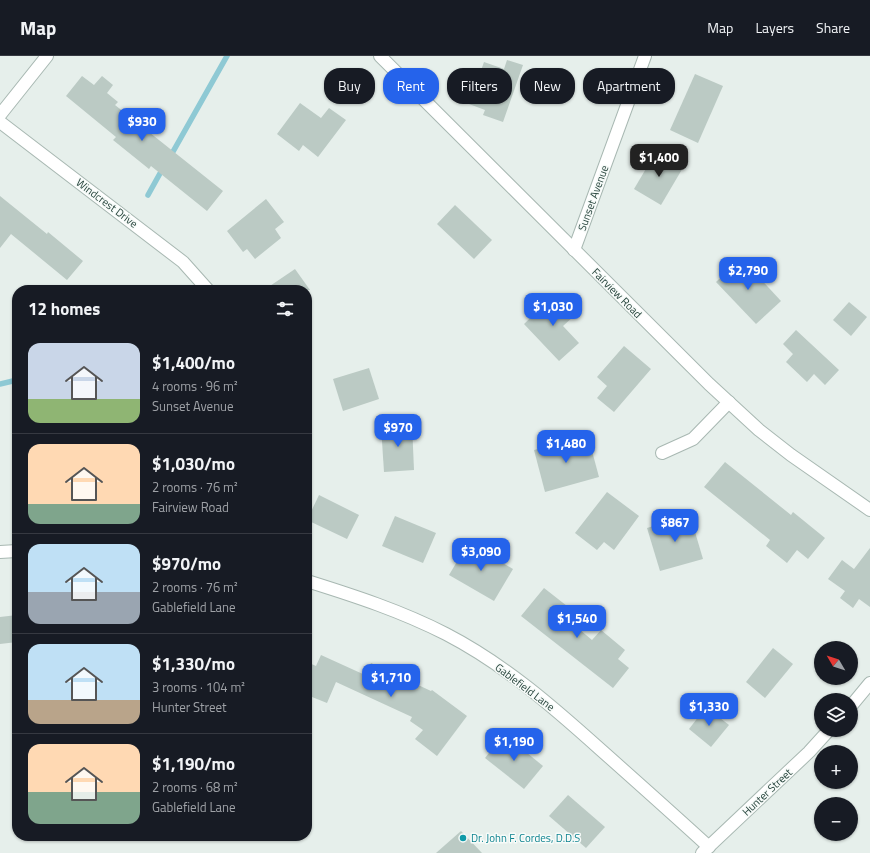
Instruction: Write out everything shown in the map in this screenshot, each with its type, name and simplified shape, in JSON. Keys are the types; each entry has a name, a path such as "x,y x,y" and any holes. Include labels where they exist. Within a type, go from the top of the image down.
{"street":[{"path":"0,115 47,56"},
{"name":"Fairview Road","path":"380,56 574,250 759,430 792,456 870,510"},
{"name":"Sunset Avenue","path":"574,250 644,56"},
{"name":"Windcrest Drive","path":"0,122 183,262 204,285"},
{"path":"662,453 693,439 729,402"},
{"path":"0,552 12,551"},
{"name":"Gablefield Lane","path":"312,583 366,599 413,618 447,634 510,674 542,697 705,850"},
{"path":"858,698 870,683"},
{"name":"Hunter Street","path":"705,850 809,752 823,737"}],"building":[{"path":"507,60 523,65 522,68 520,68 520,74 512,96 512,68 504,68"},
{"path":"484,62 501,68 482,68"},
{"path":"695,74 723,86 698,143 670,130"},
{"path":"82,76 94,85 102,76 113,85 107,93 118,102 115,105 223,191 207,211 151,166 149,169 113,140 116,137 66,96"},
{"path":"300,103 321,118 329,108 346,120 318,157 303,145 299,151 277,134"},
{"path":"469,104 509,104 503,122 483,115 485,110"},
{"path":"657,150 684,166 661,205 634,189"},
{"path":"0,196 47,234 48,232 83,261 67,280 11,234 0,248"},
{"path":"266,199 284,222 275,229 281,238 255,259 247,249 243,252 227,231"},
{"path":"455,205 492,240 474,259 437,224"},
{"path":"741,258 781,301 756,324 716,282"},
{"path":"295,269 306,285 271,285"},
{"path":"555,294 575,315 563,326 579,343 559,361 524,324"},
{"path":"849,302 867,317 851,336 833,320"},
{"path":"796,330 839,370 825,385 814,374 807,382 786,362 793,354 783,344"},
{"path":"624,346 651,369 614,412 597,398 607,386 597,377"},
{"path":"369,368 379,399 343,411 333,379"},
{"path":"412,424 414,470 384,472 381,426"},
{"path":"588,436 599,477 545,492 534,450"},
{"path":"725,462 791,515 793,512 825,538 808,559 797,550 787,563 766,546 770,540 704,487"},
{"path":"607,492 639,516 614,550 604,542 597,550 575,533"},
{"path":"319,495 359,515 347,539 312,522 312,510"},
{"path":"690,515 703,559 660,571 647,528"},
{"path":"395,516 436,533 423,563 382,546"},
{"path":"468,543 513,569 494,601 449,575"},
{"path":"870,548 870,607 859,599 853,608 840,598 845,591 828,579 842,560 854,569"},
{"path":"544,588 567,606 561,614 592,640 601,630 625,650 618,659 629,668 613,688 521,616"},
{"path":"12,616 12,643 0,644 0,617"},
{"path":"773,648 793,664 765,698 746,682"},
{"path":"321,655 365,675 371,663 431,691 432,690 467,716 437,756 415,739 423,730 410,721 412,717 336,682 327,703 312,697 312,664 316,666"},
{"path":"706,707 729,725 711,747 689,729"},
{"path":"504,734 543,766 524,789 485,758"},
{"path":"568,795 605,827 586,848 549,816"},
{"name":"Dr. John F. Cordes, D.D.S","path":"461,831 482,853 436,853"}],"waterway":[{"path":"170,157 227,56"},
{"path":"148,195 163,168"},
{"path":"0,384 12,381"}],"place":[{"name":"Dr. John F. Cordes, D.D.S","path":"463,838"}]}
